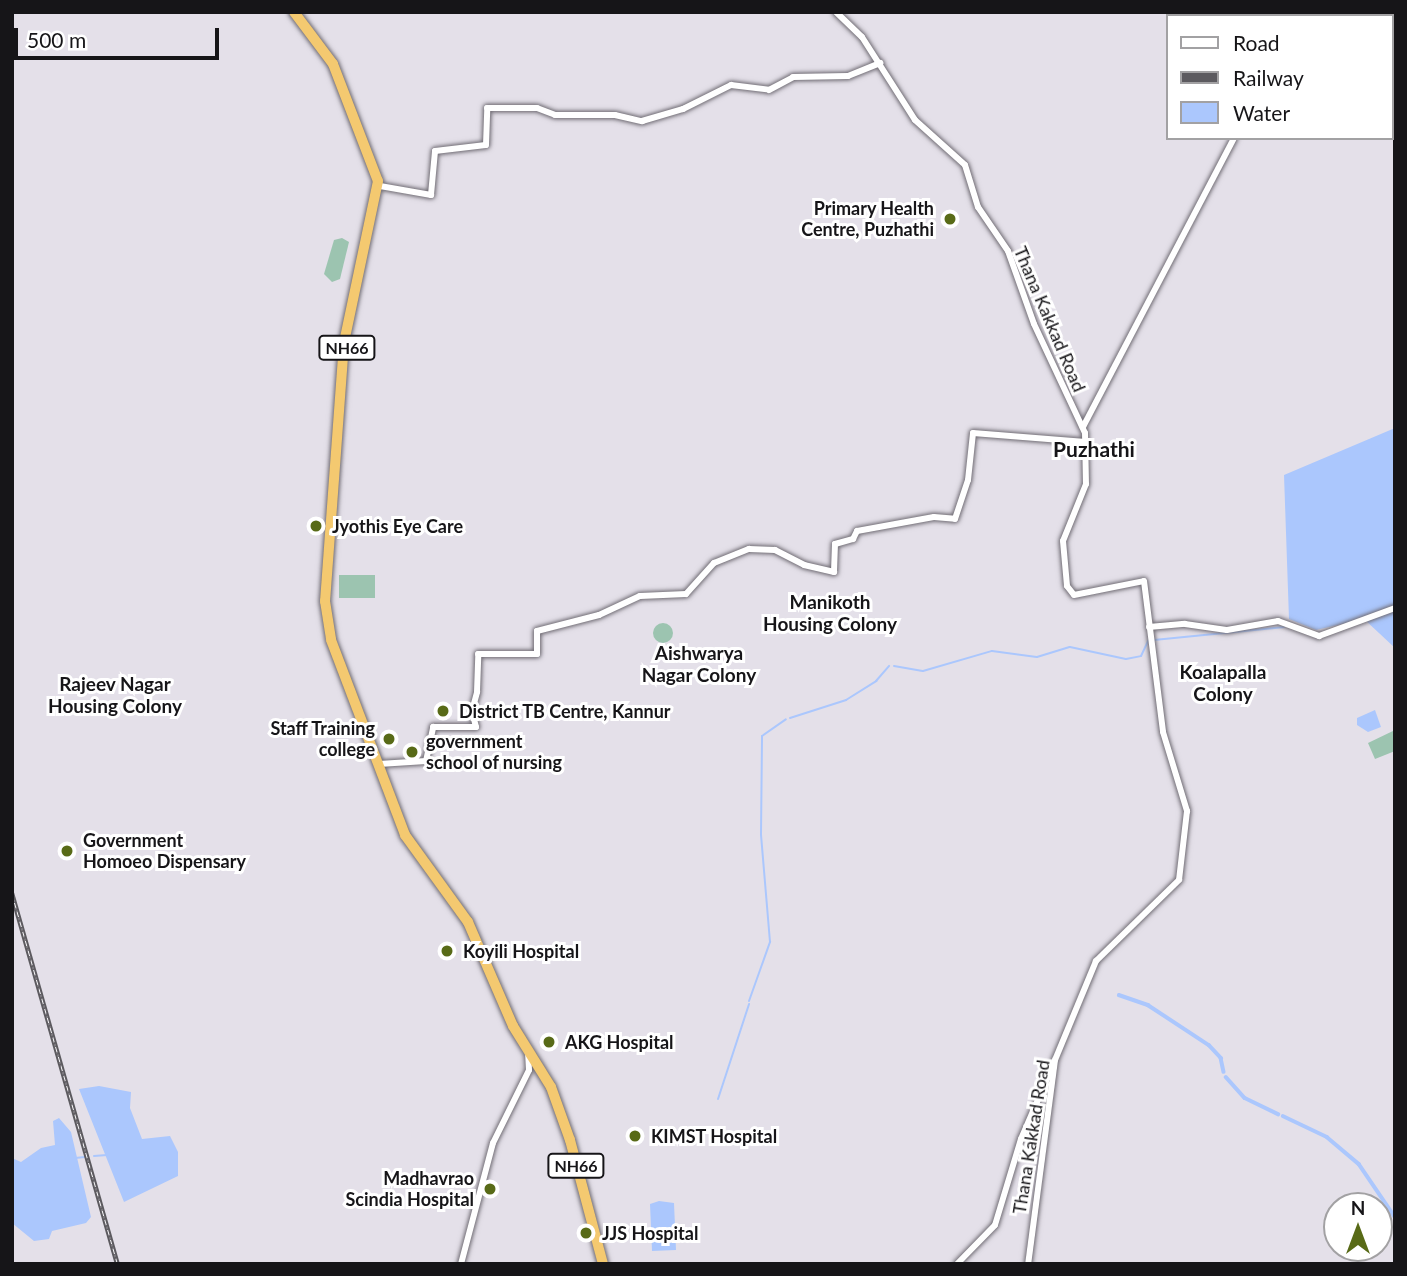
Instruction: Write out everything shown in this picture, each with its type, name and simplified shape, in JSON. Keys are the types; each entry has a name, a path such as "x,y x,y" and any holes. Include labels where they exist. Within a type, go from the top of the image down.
{"highway":[{"name":"NH66","path":"293,12 332,64 353,122 377,164 379,186 345,332 325,606 338,659 373,748 402,836 462,918 527,1051 540,1069 556,1106 602,1264"}],"main road":[{"name":"Thana Kakkad Road","path":"836,12 881,63 915,120 965,165 978,207 1008,251 1034,324 1083,427 1086,442 1086,484 1063,541 1069,591 1074,595 1142,579 1163,732 1187,811 1183,870 1174,887 1096,961 1055,1060 1028,1264"},
{"path":"379,186 431,195 435,151 486,145 487,108 537,108 555,115 599,114 642,121 683,109 731,85 769,90 793,77 854,75 881,63"},
{"path":"1083,427 1233,140"},
{"path":"377,765 426,761 433,727 477,727 472,711 477,692 478,654 537,654 537,631 599,615 639,596 686,594 715,563 749,549 775,550 804,565 834,572 835,544 853,539 857,531 934,517 955,519 968,480 973,433 1086,442"},
{"path":"1149,627 1185,624 1227,630 1273,621 1319,636 1365,622 1395,608"},
{"path":"461,1264 487,1163 529,1070 527,1051"},
{"path":"957,1264 995,1225 1021,1139 1055,1060"}],"green space":[{"path":"342,238 349,242 340,279 332,282 324,274 334,240"},
{"path":"339,575 375,575 375,598 339,598"},
{"path":"659,623 667,623 673,633 667,643 659,643 653,637 653,629"},
{"path":"1395,730 1395,751 1375,759 1368,743"}],"water":[{"path":"1395,428 1395,648 1364,619 1316,630 1289,619 1284,475"},
{"path":"1375,710 1381,727 1368,732 1357,725 1357,718"},
{"path":"99,1086 131,1092 130,1108 142,1139 170,1136 178,1152 178,1176 124,1202 79,1089"},
{"path":"59,1118 71,1132 91,1217 86,1223 52,1231 49,1239 34,1241 12,1223 12,1158 21,1162 41,1148 55,1145 53,1121"},
{"path":"659,1201 674,1203 676,1250 652,1251 650,1204"}],"waterway":[{"path":"1154,640 1284,627"},
{"path":"894,666 923,671 992,651 1037,657 1070,647 1126,659 1141,656 1148,641"},
{"path":"790,718 846,700 876,681 889,666"},
{"path":"749,1001 770,942 761,834 762,736 786,719"},
{"path":"1119,995 1148,1005 1209,1045 1221,1058 1224,1072"},
{"path":"718,1099 749,1004"},
{"path":"1226,1077 1245,1098 1278,1114"},
{"path":"1283,1116 1327,1137 1359,1164 1395,1217"},
{"path":"94,1156 107,1155"},
{"path":"75,1158 85,1157"}],"railway":[{"path":"12,893 118,1264"}],"place":[{"name":"Primary Health Centre, Puzhathi","path":"950,219"},
{"name":"Jyothis Eye Care","path":"316,526"},
{"name":"District TB Centre, Kannur","path":"443,711"},
{"name":"Staff Training college","path":"389,739"},
{"name":"government school of nursing","path":"412,752"},
{"name":"Government Homoeo Dispensary","path":"67,851"},
{"name":"Koyili Hospital","path":"447,951"},
{"name":"AKG Hospital","path":"549,1042"},
{"name":"KIMST Hospital","path":"635,1136"},
{"name":"Madhavrao Scindia Hospital","path":"490,1189"},
{"name":"JJS Hospital","path":"586,1233"}],"district":[{"name":"Puzhathi","path":"1094,449"},
{"name":"Manikoth Housing Colony","path":"830,613"},
{"name":"Aishwarya Nagar Colony","path":"699,664"},
{"name":"Koalapalla Colony","path":"1223,683"},
{"name":"Rajeev Nagar Housing Colony","path":"115,695"}]}
